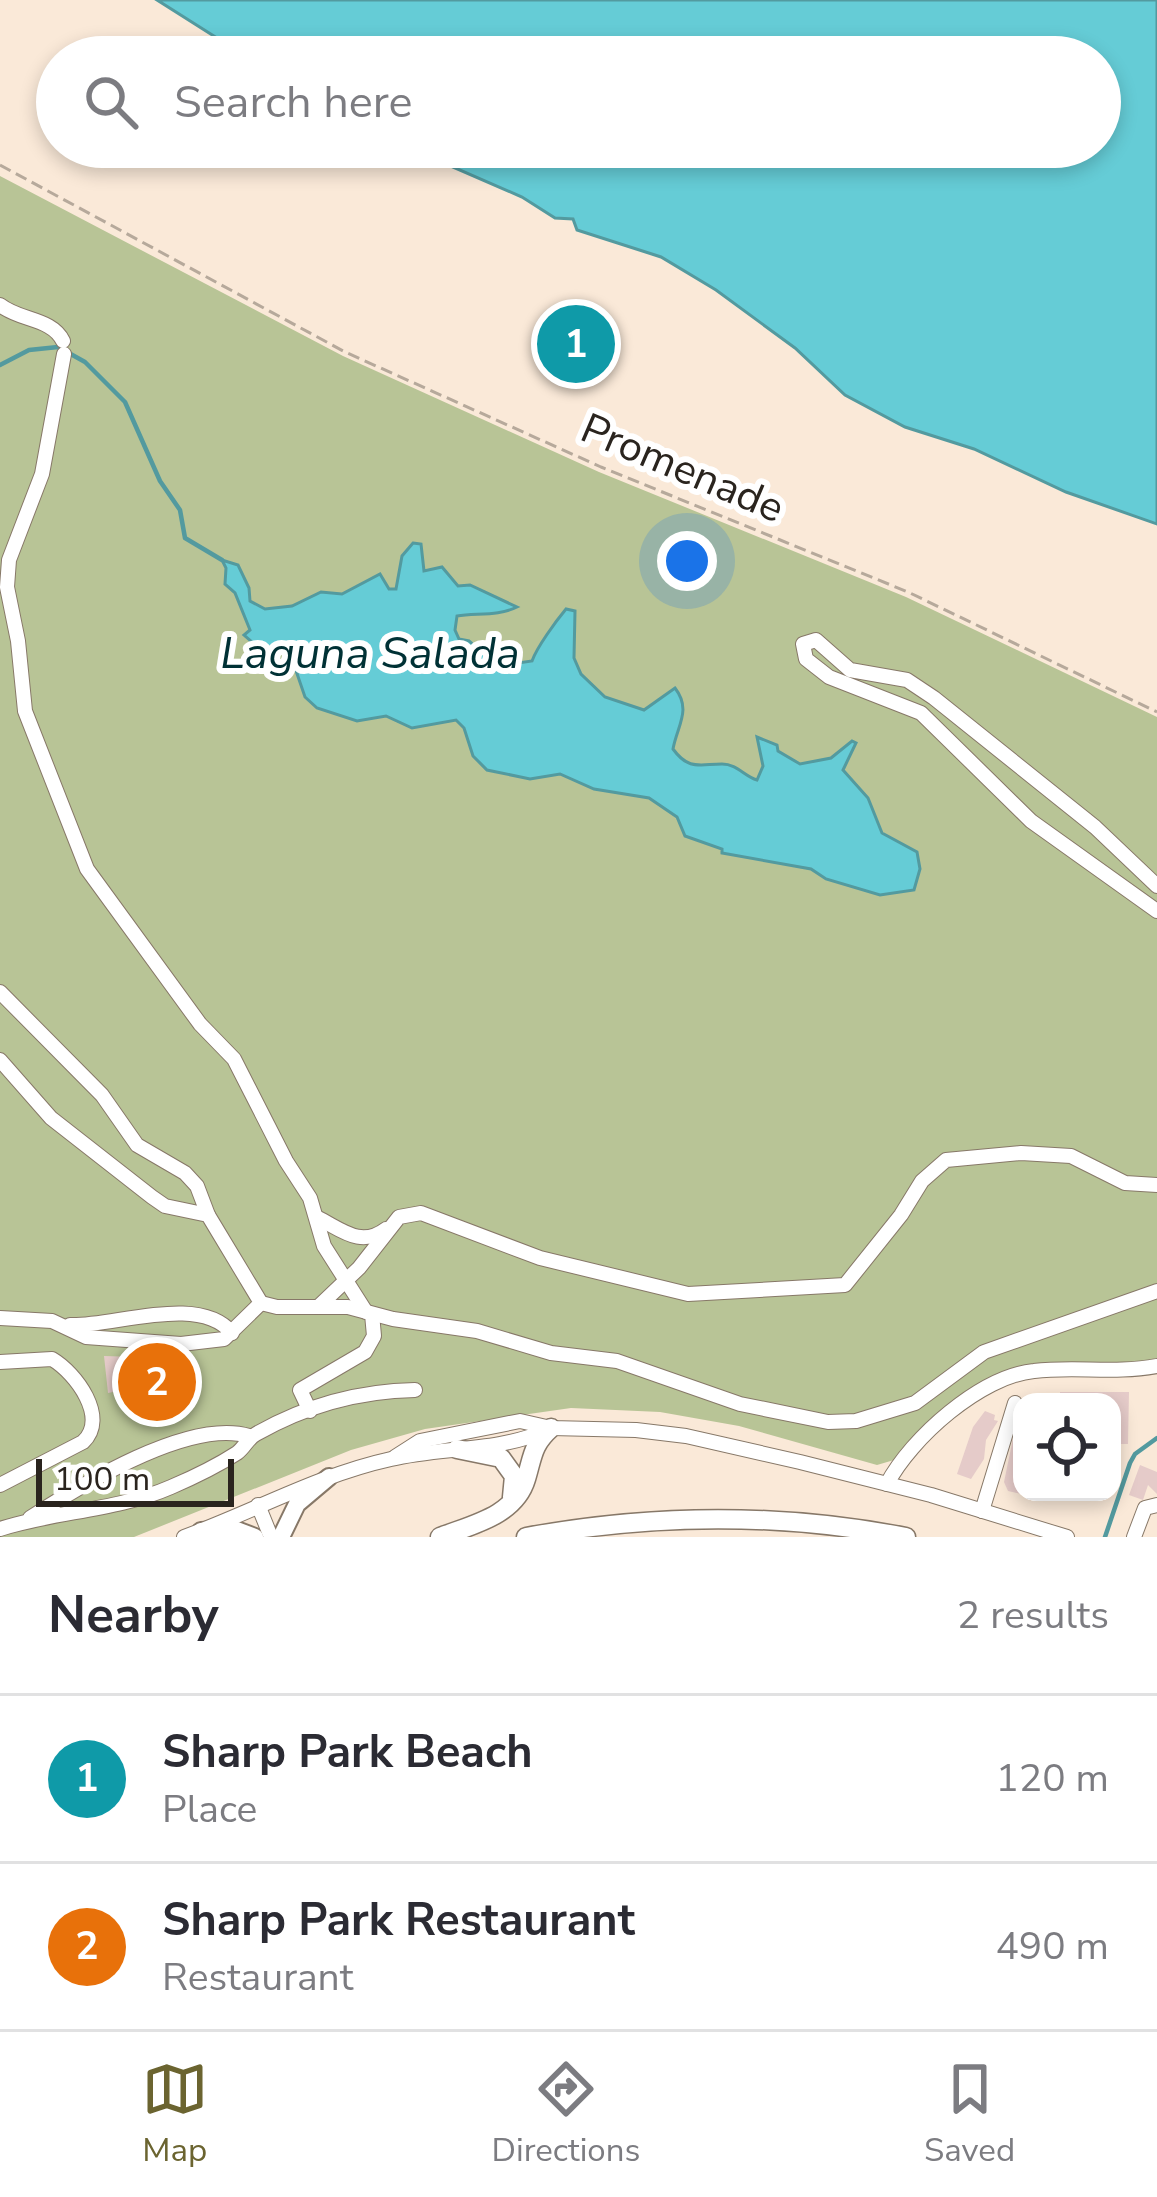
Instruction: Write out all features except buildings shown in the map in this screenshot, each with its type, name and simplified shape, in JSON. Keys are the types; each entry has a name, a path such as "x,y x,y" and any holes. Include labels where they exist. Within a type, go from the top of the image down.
{"highway":[{"path":"440,1537 487,1519 511,1502 522,1489 536,1442 551,1428"},
{"path":"457,1449 501,1458 514,1476 511,1502"},
{"path":"526,1537 635,1522 738,1520 816,1523 906,1537"}],"main road":[{"path":"281,1537 297,1504 329,1477"},
{"path":"193,1534 234,1529 255,1537"}],"street":[{"path":"0,305 55,328 63,348 42,474 9,560 7,587 20,656 22,699 87,869 200,1024 234,1059 318,1218 324,1246 369,1313 374,1336 365,1352 300,1390 310,1411"},
{"path":"1157,886 1095,827 934,698 907,680 850,670 816,640 802,644 806,659 829,677 921,713 1031,821 1157,911"},
{"path":"0,992 102,1095 137,1144 185,1173 197,1186 208,1215 261,1303 348,1307 477,1331 550,1353 617,1361 740,1404 812,1421 842,1422 915,1403 984,1352 1157,1292"},
{"path":"0,1060 51,1118 152,1197 165,1206 208,1215"},
{"path":"318,1307 346,1282 399,1216 422,1213 540,1258 700,1296 845,1285 902,1215 922,1181 946,1160 1021,1153 1071,1156 1125,1183 1157,1185"},
{"path":"318,1218 368,1239 390,1226"},
{"path":"0,1318 39,1318 86,1337 210,1342 232,1333 261,1303"},
{"path":"61,1324 94,1325 139,1315 190,1316 222,1322 232,1333"},
{"path":"0,1362 52,1359 59,1363 80,1389 95,1423 93,1433 83,1442 0,1485"},
{"path":"887,1484 898,1463 941,1422 1001,1378 1029,1371 1097,1373 1157,1366"},
{"path":"25,1521 92,1478 201,1433 230,1431 249,1436 378,1391 415,1390"},
{"path":"982,1511 1013,1410"},
{"path":"395,1457 420,1441 520,1421 551,1428 590,1426 686,1436 887,1484 1067,1537"},
{"path":"193,1534 329,1477 395,1457 522,1441 551,1428"},
{"path":"0,1529 127,1503 171,1487 242,1450 249,1436"},
{"path":"258,1505 271,1537"},
{"path":"1134,1537 1145,1508 1157,1505"}],"path":[{"name":"Promenade","path":"0,165 345,352 601,467 908,592 1157,712"}],"green space":[{"path":"0,176 343,356 599,472 906,597 1157,717 1157,1358 1013,1369 974,1387 894,1460 877,1465 739,1426 660,1412 571,1408 425,1429 351,1450 134,1537 0,1537"}],"water":[{"path":"157,0 1157,0 1157,524 1066,492 974,449 905,427 845,395 795,348 661,257 577,230 573,219 555,218 522,197 455,168 1121,168 1121,36 214,36"},
{"name":"Laguna Salada","path":"413,543 421,544 424,571 442,567 458,586 470,585 517,607 457,616 459,639 469,641 497,666 532,661 566,609 575,611 574,658 581,674 605,697 644,710 675,688 683,711 673,749 690,763 727,765 757,780 763,766 757,737 777,745 778,751 800,764 831,758 852,741 856,743 843,770 868,798 882,833 917,852 920,869 914,890 880,895 826,879 811,869 722,853 722,849 685,836 677,817 649,798 594,789 560,774 530,779 487,770 473,756 464,728 456,720 412,728 386,716 357,721 317,708 305,697 292,659 280,648 261,650 244,635 250,630 235,593 225,584 222,560 238,565 250,601 265,609 292,606 321,592 342,594 380,574 389,589 396,589 402,556"}],"waterway":[{"path":"0,365 29,350 58,347 85,362 125,402 160,481 180,510 185,538 222,560"},
{"path":"1105,1537 1130,1463 1157,1438"}],"place":[{"name":"Sharp Park Beach","path":"576,344"},
{"name":"Sharp Park Restaurant","path":"157,1382"}]}
